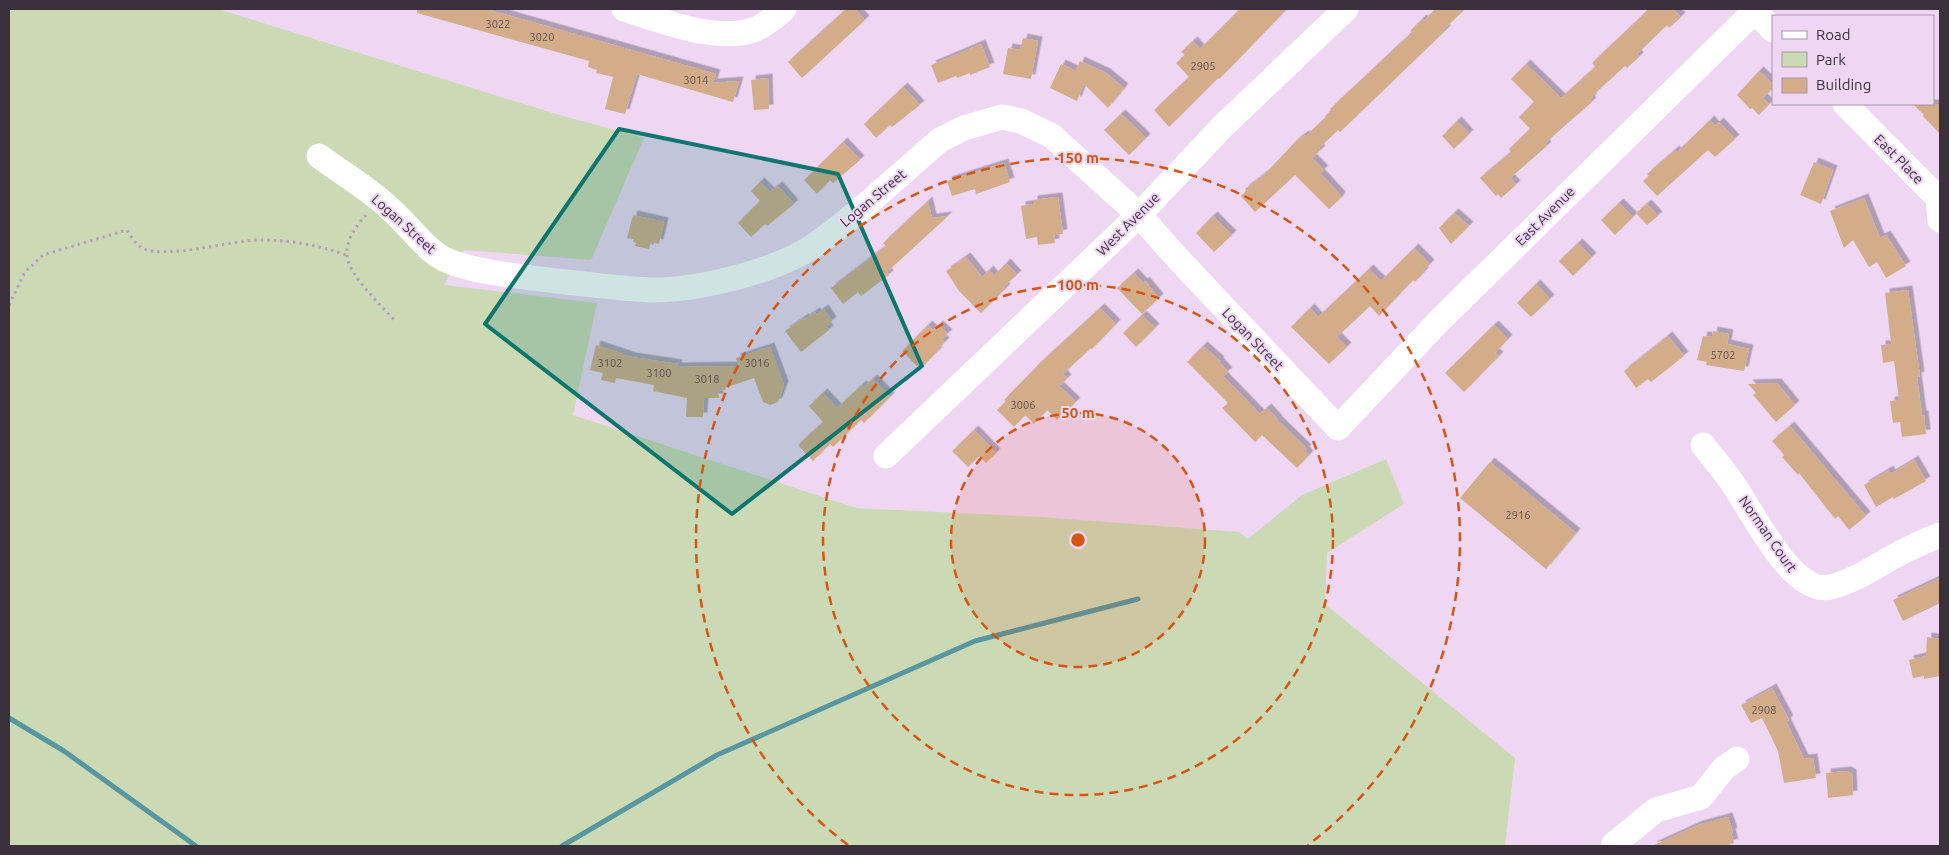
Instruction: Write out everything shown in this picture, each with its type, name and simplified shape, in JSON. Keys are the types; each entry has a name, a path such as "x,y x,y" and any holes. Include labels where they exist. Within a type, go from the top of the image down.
{"street":[{"path":"624,9 691,29 732,33 756,29 784,9"},
{"name":"West Avenue","path":"886,456 1139,215 1229,120 1346,9"},
{"path":"1756,10 1772,29"},
{"name":"East Avenue","path":"1338,428 1440,321 1756,10"},
{"name":"East Place","path":"1846,105 1939,205"},
{"name":"Logan Street","path":"319,156 380,200 410,228 427,248 444,259 465,267 549,280 654,290 692,286 735,278 775,266 814,246 850,218 940,140 972,125 1002,117 1021,121 1052,136 1139,215 1338,428"},
{"name":"Norman Court","path":"1703,445 1733,483 1778,553 1803,581 1823,588 1830,587 1852,579 1903,551 1940,536"},
{"path":"1613,842 1656,810 1701,797 1724,768 1738,759"}],"path":[{"path":"380,200 356,227 349,241 346,255 355,274 395,321"},
{"path":"9,306 26,272 43,255 127,230 136,243 142,248 150,250 176,251 259,240 316,245 346,255"}],"highlighted area":[{"path":"619,129 838,174 922,366 732,514 485,324"}],"green space":[{"path":"9,9 218,9 556,114 644,138 591,260 464,250 444,285 597,303 573,415 856,508 1041,517 1239,532 1248,539 1302,495 1386,459 1404,504 1327,553 1325,604 1515,758 1505,846 9,846"}],"building":[{"path":"417,9 486,9 716,74 713,83 739,81 733,102 637,74 625,114 605,109 613,77 596,73 597,70 588,67 589,61 417,13"},
{"path":"846,9 855,9 865,20 802,78 788,62"},
{"path":"1240,9 1287,9 1169,127 1154,110 1189,77 1176,63 1185,55 1181,52 1193,41 1200,49"},
{"path":"1436,9 1465,9 1445,28 1446,30 1340,132 1338,130 1319,148 1321,150 1312,158 1324,170 1320,173 1341,196 1339,200 1329,209 1295,175 1255,212 1241,196 1246,191 1245,189 1266,173 1297,140 1306,136 1326,117 1330,109 1412,32 1410,31 1422,19 1424,20"},
{"path":"1649,9 1672,9 1681,17 1669,28 1667,25 1637,54 1639,57 1627,68 1625,66 1592,96 1590,100 1592,102 1553,136 1545,144 1547,146 1510,178 1516,185 1501,198 1498,194 1496,196 1480,178 1511,152 1509,149 1530,129 1519,117 1534,102 1511,79 1526,64 1561,98 1595,67 1592,63"},
{"path":"1023,38 1038,41 1031,79 1003,74 1008,48 1020,50"},
{"path":"981,44 990,67 970,75 970,73 957,78 956,76 938,83 931,65"},
{"path":"1080,61 1106,73 1124,88 1108,108 1084,84 1077,101 1050,88 1061,64 1076,71"},
{"path":"1759,71 1772,83 1772,89 1763,98 1769,104 1759,115 1752,108 1750,109 1737,95"},
{"path":"768,78 769,109 754,110 751,80"},
{"path":"903,87 920,105 892,127 890,125 876,138 864,124"},
{"path":"1940,104 1940,134 1923,116 1914,105"},
{"path":"1121,114 1146,138 1129,155 1104,130"},
{"path":"1710,120 1715,126 1719,122 1735,139 1715,157 1708,150 1657,196 1643,181 1649,176 1647,174 1675,150 1677,152"},
{"path":"1457,121 1469,134 1454,149 1442,136"},
{"path":"843,142 860,160 833,183 830,180 817,194 804,180"},
{"path":"1814,162 1833,170 1821,204 1800,195"},
{"path":"1004,163 1010,182 976,194 975,189 952,196 947,181"},
{"path":"760,182 770,192 778,186 794,204 767,226 765,224 751,237 738,223 760,201 751,191"},
{"path":"1058,197 1063,234 1054,235 1055,243 1038,245 1037,237 1026,239 1021,206 1033,204 1033,200"},
{"path":"1864,198 1880,238 1886,235 1906,266 1886,278 1877,262 1869,267 1853,240 1844,248 1830,211"},
{"path":"928,201 932,218 948,216 887,272 889,275 861,296 858,292 843,304 831,288 886,246 883,243"},
{"path":"1619,203 1633,217 1615,235 1601,220"},
{"path":"1647,204 1658,216 1647,225 1636,213"},
{"path":"1454,213 1469,226 1451,244 1439,228"},
{"path":"633,215 664,222 659,244 651,242 649,249 635,246 634,239 627,238"},
{"path":"1213,216 1232,235 1214,252 1196,233"},
{"path":"1578,243 1592,257 1573,276 1559,261"},
{"path":"1414,248 1430,264 1415,282 1413,280 1379,316 1370,306 1337,337 1347,347 1329,364 1291,327 1310,308 1318,317 1369,269 1381,281"},
{"path":"966,257 982,277 989,270 994,276 1006,263 1017,275 1004,286 1006,288 981,313 959,291 946,271"},
{"path":"1134,273 1143,283 1145,281 1159,298 1142,314 1117,288"},
{"path":"1536,284 1550,299 1531,317 1517,303"},
{"path":"1908,290 1920,376 1917,377 1926,434 1902,437 1900,422 1893,423 1890,401 1899,400 1894,361 1883,363 1881,345 1891,344 1885,293"},
{"path":"1100,308 1116,324 1092,349 1063,374 1067,379 1059,386 1076,402 1057,420 1047,410 1034,424 1025,415 1014,427 997,410 1006,401 1004,400 1041,362"},
{"path":"824,309 832,321 826,326 829,330 801,352 785,331 804,318 815,312 817,314"},
{"path":"1142,315 1155,328 1136,347 1123,333"},
{"path":"928,325 933,330 939,325 948,334 942,339 945,342 938,351 920,369 902,351"},
{"path":"1494,325 1508,339 1495,353 1499,356 1464,392 1445,373"},
{"path":"1713,331 1729,334 1727,344 1749,349 1744,371 1706,365 1707,362 1697,360 1703,336 1712,337"},
{"path":"1668,336 1684,356 1651,382 1648,379 1636,388 1624,371"},
{"path":"596,345 632,357 678,364 677,367 739,366 736,358 770,347 784,385 778,402 770,405 763,402 754,378 718,391 719,398 704,398 703,417 686,417 687,398 653,391 654,385 616,378 615,383 601,380 603,373 590,370"},
{"path":"1203,346 1220,361 1228,372 1223,376 1260,414 1267,408 1307,449 1305,451 1309,455 1297,468 1262,435 1255,442 1222,408 1228,403 1187,362"},
{"path":"873,379 890,397 864,423 861,420 833,447 830,444 813,461 798,445 823,422 809,406 823,393 837,408 862,385 864,387"},
{"path":"1777,383 1795,405 1776,422 1753,395 1756,393 1748,384"},
{"path":"1790,426 1866,516 1849,530 1838,516 1835,519 1799,473 1798,475 1782,457 1784,455 1772,441"},
{"path":"974,430 996,453 986,463 979,456 968,467 952,451"},
{"path":"1914,460 1926,481 1876,507 1864,485 1889,470 1891,474"},
{"path":"1490,462 1576,533 1546,569 1460,498"},
{"path":"1940,578 1940,603 1903,621 1893,600"},
{"path":"1927,637 1940,639 1940,676 1924,679 1924,676 1913,678 1909,660 1926,656"},
{"path":"1772,688 1789,720 1786,722 1804,759 1813,758 1816,778 1784,783 1778,751 1762,718 1751,723 1741,705"},
{"path":"1847,771 1852,774 1853,795 1828,798 1826,773"},
{"path":"1728,817 1734,843 1725,846 1652,846 1698,825"}],"waterway":[{"path":"562,846 717,755 975,641 1138,599"},
{"path":"9,718 64,751 196,846"}]}
